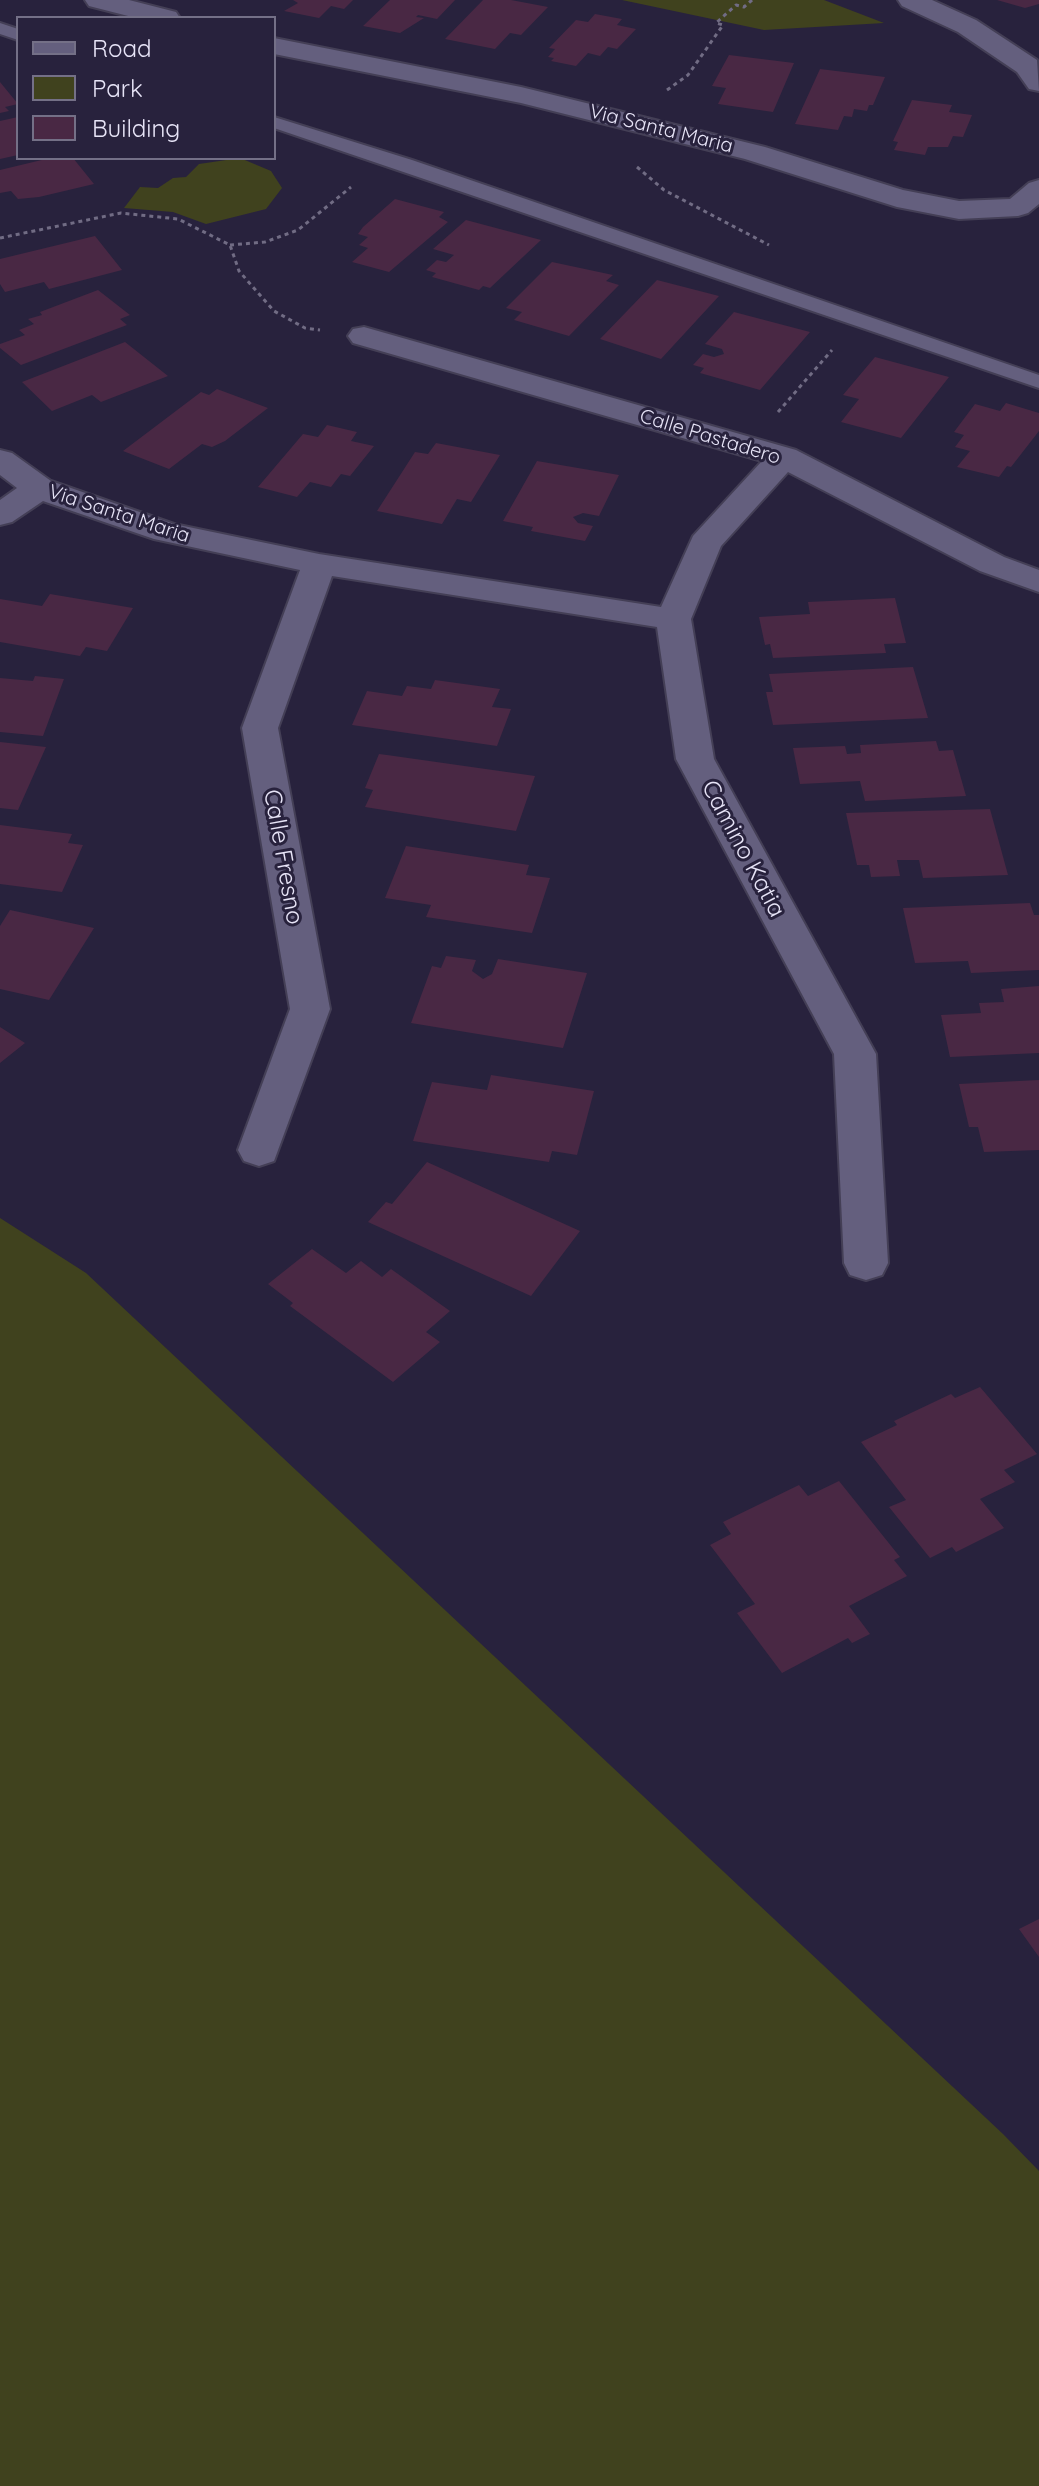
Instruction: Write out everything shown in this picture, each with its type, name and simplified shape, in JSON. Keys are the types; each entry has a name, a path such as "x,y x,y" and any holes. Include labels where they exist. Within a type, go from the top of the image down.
{"street":[{"path":"98,0 159,16"},
{"path":"911,0 967,26 1027,66 1039,83"},
{"name":"Via Santa Maria","path":"276,46 521,95 755,153 897,198 959,210 1018,207 1039,189"},
{"name":"Calle Pastadero","path":"364,336 784,457 992,564 1039,582"},
{"path":"673,619 705,543 784,457"},
{"name":"Via Santa Maria","path":"0,460 39,488 166,532 319,564 673,619"},
{"path":"0,515 39,488"},
{"name":"Calle Fresno","path":"259,1150 310,1009 260,728 319,564"},
{"name":"Camino Katia","path":"673,619 695,759 855,1054 866,1263"}],"lane":[{"path":"276,123 1039,382"}],"path":[{"path":"630,122 650,101 688,75 723,25 716,23 736,5 744,7 752,0"},
{"path":"0,238 121,213 178,219 230,245 265,242 298,230 392,160"},
{"path":"230,245 239,271 274,311 305,328 364,336"}],"green space":[{"path":"622,0 824,0 884,23 764,30"},
{"path":"245,160 271,171 282,188 266,209 206,224 173,212 124,208 140,187 158,188 173,178 186,177 199,164"},
{"path":"0,1218 86,1273 1039,2171 1039,2486 0,2486"}],"building":[{"path":"293,0 353,0 344,9 331,6 319,18 284,11 298,3"},
{"path":"390,0 455,0 437,19 418,15 416,17 424,18 400,33 363,26"},
{"path":"483,0 511,0 548,7 521,35 510,33 495,49 445,39"},
{"path":"997,0 1039,0 1039,4 1025,8"},
{"path":"595,14 622,19 617,25 636,29 617,49 608,47 600,56 588,53 576,66 551,61 554,58 548,57 555,49 549,48 576,20 588,22"},
{"path":"729,55 794,63 773,112 718,104 726,88 712,86"},
{"path":"820,69 885,77 873,105 869,105 867,111 854,109 852,117 844,116 838,130 795,124"},
{"path":"0,82 16,104 5,107 9,111 0,113"},
{"path":"912,100 952,105 949,112 972,115 963,137 953,136 948,147 928,147 925,155 894,150 898,142 893,141"},
{"path":"16,117 16,155 0,159 0,121"},
{"path":"42,160 75,160 94,184 18,199 11,191 0,193 0,170"},
{"path":"395,199 444,212 439,217 448,222 389,272 352,262 368,248 359,245 368,237 358,234"},
{"path":"466,220 541,240 490,288 483,286 479,290 432,277 436,273 426,270 437,260 446,262 454,255 433,249"},
{"path":"95,236 122,270 49,289 44,282 5,292 0,284 0,259"},
{"path":"552,262 613,275 606,281 619,285 569,336 514,320 522,312 506,308"},
{"path":"657,280 719,296 661,359 600,339"},
{"path":"98,290 130,315 120,319 127,325 21,365 0,348 0,344 25,335 19,330 34,324 28,319"},
{"path":"734,312 810,332 760,390 700,373 704,368 693,365 703,354 714,357 724,354 722,349 705,344"},
{"path":"125,342 168,376 101,402 92,395 52,411 22,382"},
{"path":"875,357 949,377 901,438 841,422 859,399 843,395"},
{"path":"217,389 268,408 225,441 212,447 202,444 169,469 123,451 201,392 209,395"},
{"path":"1006,403 1039,413 1039,431 1011,467 1007,466 999,477 957,467 970,451 955,447 964,435 954,432 975,404 1000,411"},
{"path":"327,425 357,432 351,441 374,446 350,476 341,474 331,487 310,482 297,497 258,487 303,434 318,437"},
{"path":"436,443 500,455 471,502 457,499 442,524 377,511 415,452 428,454"},
{"path":"537,461 619,475 599,516 583,513 573,517 578,523 593,526 585,541 531,531 533,527 503,521"},
{"path":"50,594 133,608 107,651 86,647 80,656 0,642 0,599 42,606"},
{"path":"895,598 906,643 884,644 886,653 773,658 770,644 765,645 759,617 810,614 808,602"},
{"path":"913,667 928,718 773,725 766,692 773,692 769,674"},
{"path":"35,676 64,679 43,736 0,732 0,678 33,681"},
{"path":"435,680 500,689 492,707 511,709 497,746 352,725 367,691 402,696 407,686 431,689"},
{"path":"936,741 939,751 953,750 966,796 865,801 860,781 800,784 793,748 845,746 847,754 861,753 860,745"},
{"path":"0,742 46,747 18,810 0,808"},
{"path":"379,754 535,776 516,831 365,807 373,790 365,788"},
{"path":"990,809 1008,875 923,878 919,860 897,860 900,876 871,877 869,865 857,865 846,813"},
{"path":"0,825 72,834 68,843 83,845 62,892 0,884"},
{"path":"406,846 529,865 526,875 550,878 532,933 426,917 431,905 385,898"},
{"path":"1030,903 1034,915 1039,915 1039,970 971,973 968,961 915,963 903,908"},
{"path":"10,910 94,928 49,1000 0,989 0,926"},
{"path":"446,956 476,960 472,971 483,979 492,974 498,959 587,973 563,1048 411,1023 432,966 441,968"},
{"path":"1039,986 1039,1053 950,1057 941,1015 981,1013 979,1003 1004,1002 1001,989"},
{"path":"0,1027 25,1043 0,1063"},
{"path":"491,1075 594,1091 577,1155 552,1151 549,1162 413,1141 432,1082 487,1090"},
{"path":"1039,1080 1039,1150 984,1152 978,1127 969,1127 959,1084"},
{"path":"427,1162 580,1231 531,1296 368,1222 386,1202 392,1204"},
{"path":"312,1249 346,1273 361,1261 382,1277 391,1269 450,1311 426,1332 440,1342 393,1382 290,1306 293,1303 268,1284"},
{"path":"980,1387 1037,1454 1004,1470 1015,1482 980,1499 1004,1528 956,1552 952,1547 930,1558 889,1507 906,1500 861,1442 897,1425 894,1421 951,1394 955,1398"},
{"path":"839,1481 900,1557 894,1560 907,1576 849,1606 870,1634 852,1643 848,1638 782,1673 737,1613 755,1604 710,1545 731,1534 723,1522 799,1485 808,1496"},
{"path":"1039,1919 1039,1957 1019,1929"}]}
